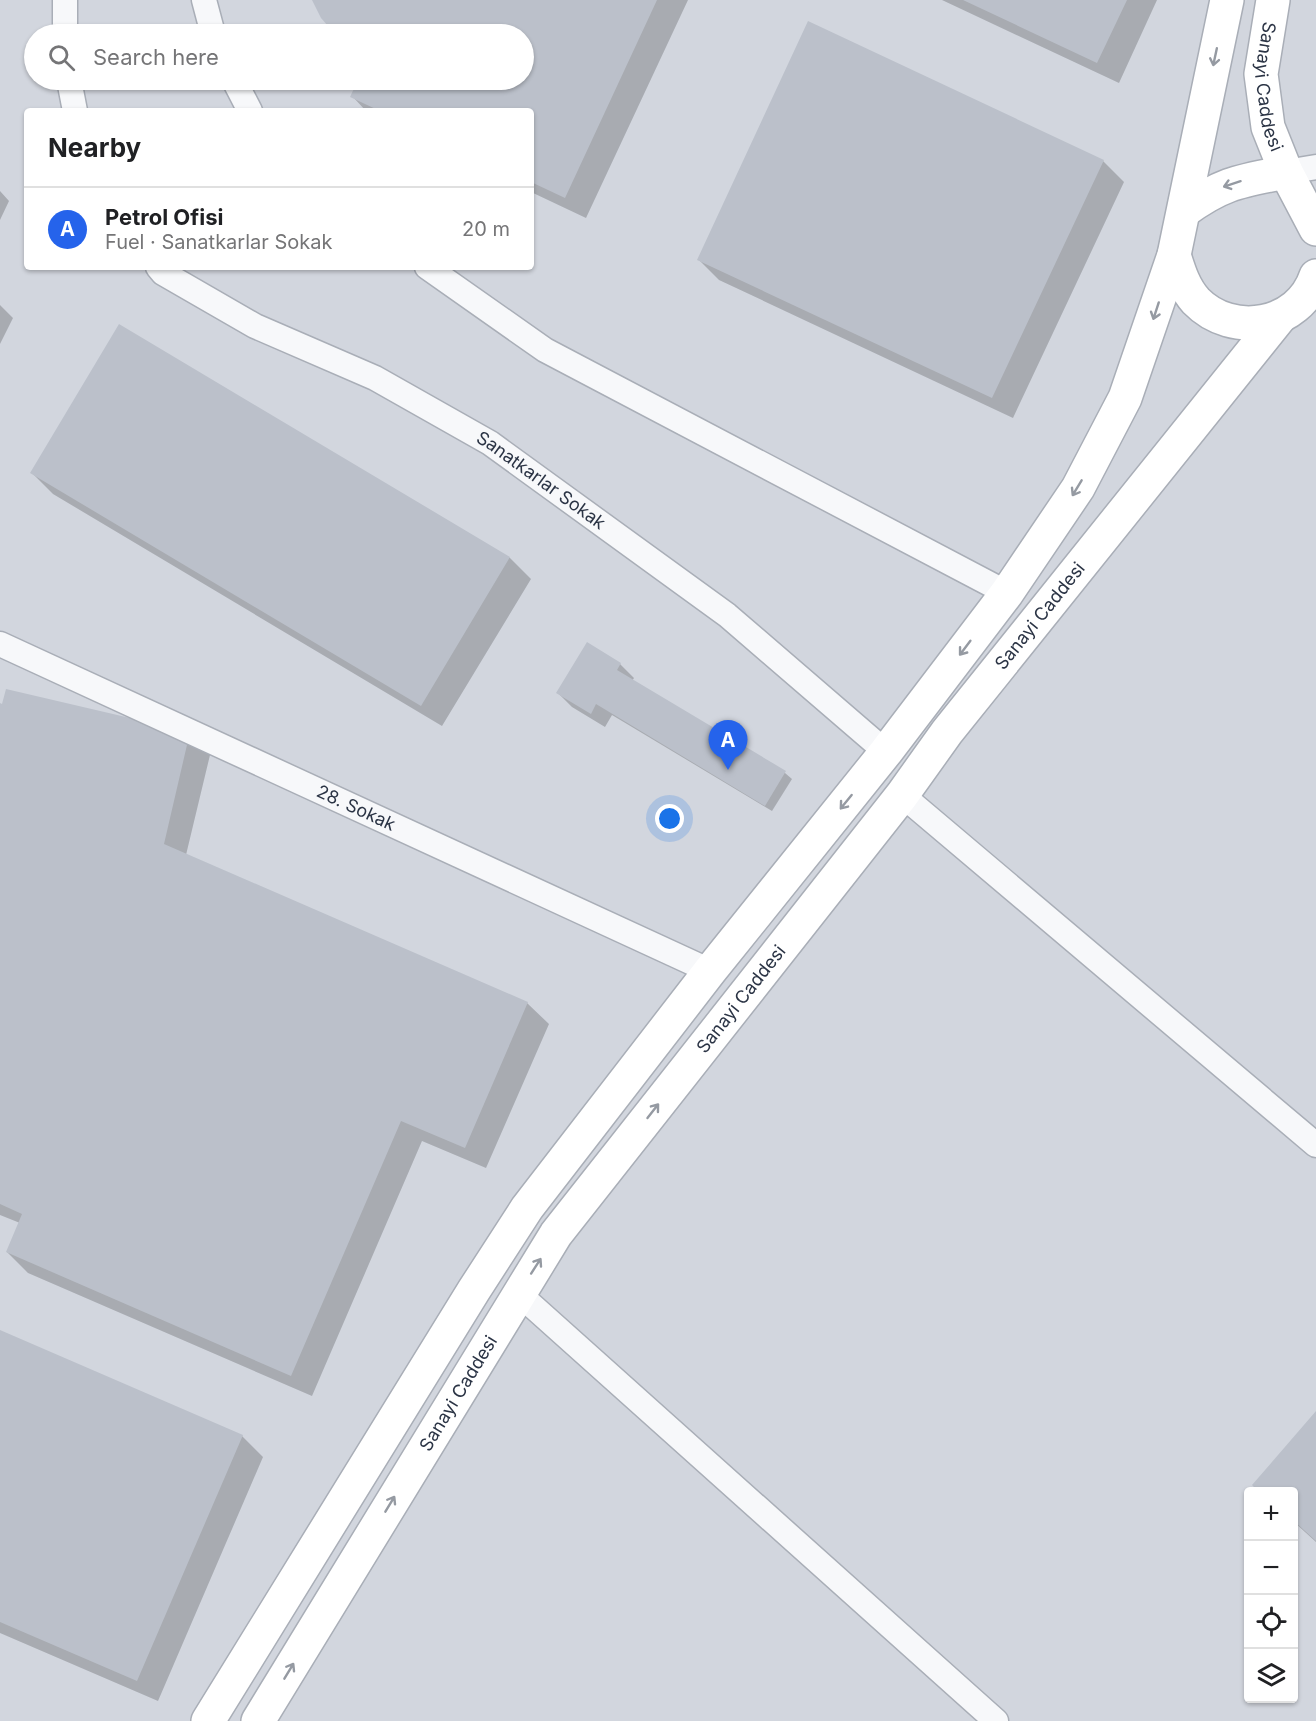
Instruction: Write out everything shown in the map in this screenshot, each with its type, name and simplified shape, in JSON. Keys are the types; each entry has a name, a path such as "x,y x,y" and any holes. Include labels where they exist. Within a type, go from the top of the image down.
{"street":[{"path":"65,0 65,24"},
{"path":"204,0 208,24"},
{"path":"208,1721 527,1208 710,971 886,752 1006,593 1078,488 1125,398 1174,255 1227,0"},
{"name":"Sanayi Caddesi","path":"1273,0 1260,74 1268,126 1301,169 1316,229"},
{"path":"71,90 74,108"},
{"path":"239,90 248,108"},
{"path":"1184,212 1210,192 1233,182 1301,169"},
{"path":"1174,255 1182,279 1195,300 1215,316 1236,323 1259,324 1281,317"},
{"name":"Sanatkarlar Sokak","path":"160,270 255,326 375,378 490,443 727,615 886,752"},
{"path":"431,270 545,350 1006,593"},
{"name":"Sanayi Caddesi","path":"258,1721 556,1234 902,795 947,732 1281,317 1299,304 1315,282"},
{"name":"28. Sokak","path":"0,644 710,971"},
{"path":"902,795 1316,1145"},
{"path":"518,1293 996,1721"}],"shaded area":[{"path":"0,0 1316,0 1316,1721 0,1721"}],"building":[{"path":"312,0 657,0 565,198 534,183 534,108 374,108 350,97 353,90 534,90 534,24 326,24"},
{"path":"963,0 1127,0 1097,63"},
{"path":"808,21 1104,160 992,398 697,260"},
{"path":"119,324 510,557 421,706 30,473"},
{"path":"587,642 621,663 617,670 786,771 765,806 596,704 591,714 556,693"},
{"path":"6,689 190,732 164,844 528,1002 465,1148 401,1121 291,1376 6,1252 22,1214 0,1204 0,703 2,704"},
{"path":"0,1330 243,1435 137,1681 0,1622"},
{"path":"1316,1411 1316,1541 1298,1525 1298,1487 1254,1487 1252,1485"}],"place":[{"name":"Petrol Ofisi","path":"728,770"}]}
